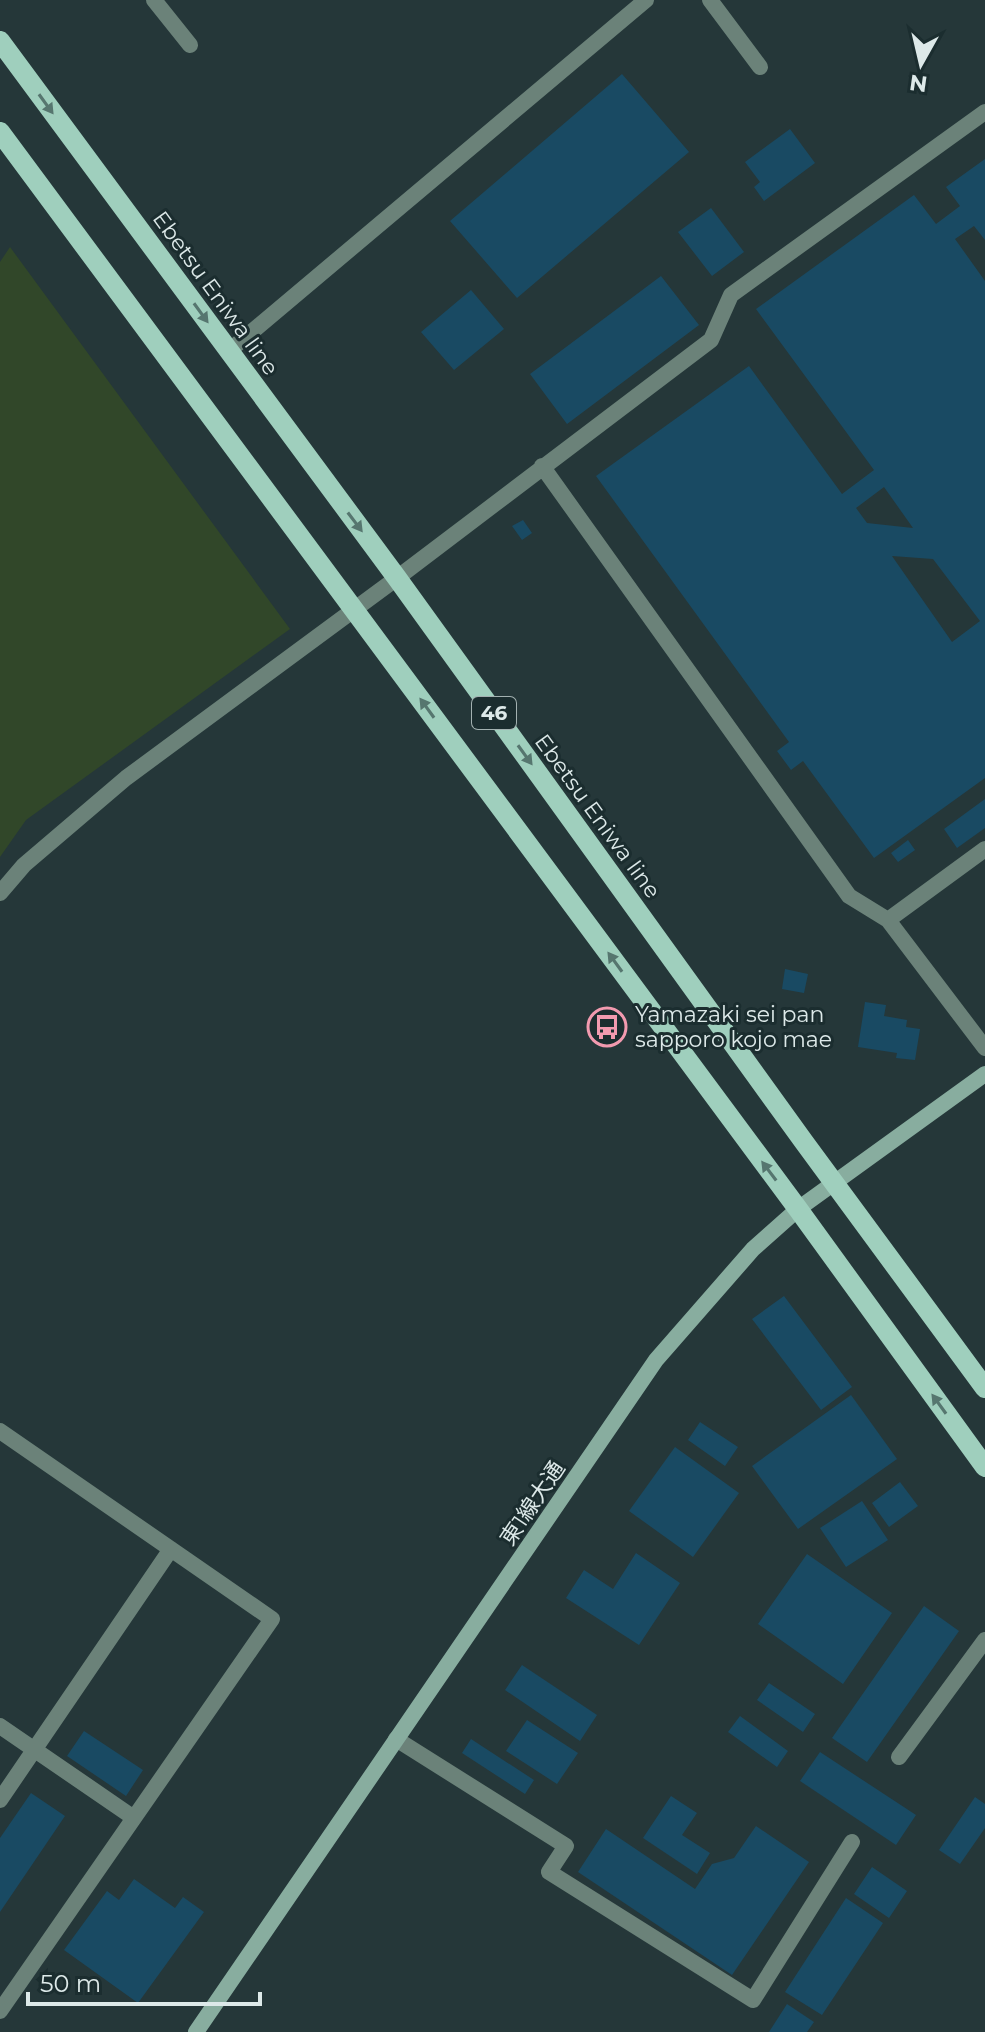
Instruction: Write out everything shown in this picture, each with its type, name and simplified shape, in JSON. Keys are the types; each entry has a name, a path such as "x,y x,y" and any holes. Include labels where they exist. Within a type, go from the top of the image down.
{"main road":[{"name":"Ebetsu Eniwa line","path":"0,41 397,578 985,1388"},
{"name":"46","path":"0,132 798,1209 985,1467"}],"street":[{"path":"154,0 190,45"},
{"path":"229,351 646,0"},
{"path":"710,0 760,67"},
{"path":"0,893 24,865 126,778 711,340 731,295 985,112"},
{"path":"542,466 849,896 888,920 985,1048"},
{"path":"888,920 985,849"},
{"name":"東1線大通","path":"196,2032 656,1360 753,1249 798,1209 985,1074"},
{"path":"0,1431 272,1619 0,2011"},
{"path":"0,1800 171,1549"},
{"path":"899,1757 985,1640"},
{"path":"0,1726 134,1818"},
{"path":"396,1739 566,1846 549,1872 753,2000 852,1842"}],"green space":[{"path":"10,247 290,629 26,820 0,857 0,262"}],"building":[{"path":"622,74 689,152 517,298 450,221"},
{"path":"790,129 815,163 764,201 754,187 760,182 745,162"},
{"path":"985,159 985,240 974,226 955,239 985,281 985,778 874,858 803,761 791,770 777,751 789,742 596,476 749,366 842,494 874,470 756,309 914,195 936,224 960,206 946,187","holes":["884,487 913,528 867,523 856,508","892,556 933,559 980,621 952,642"]},
{"path":"711,208 744,252 712,276 678,232"},
{"path":"661,276 699,325 567,424 530,374"},
{"path":"471,290 504,329 454,370 421,332"},
{"path":"523,520 532,533 522,540 512,526"},
{"path":"985,799 985,828 957,848 944,829"},
{"path":"908,840 915,850 898,862 891,853"},
{"path":"785,969 808,974 804,993 782,989"},
{"path":"865,1002 886,1005 884,1016 907,1020 906,1027 920,1029 915,1060 896,1058 897,1053 858,1047"},
{"path":"784,1296 852,1387 821,1410 752,1319"},
{"path":"851,1395 897,1459 798,1529 752,1466"},
{"path":"700,1422 738,1447 725,1466 688,1440"},
{"path":"675,1447 739,1493 693,1557 629,1511"},
{"path":"900,1482 918,1506 889,1527 872,1503"},
{"path":"862,1501 888,1540 846,1567 820,1528"},
{"path":"636,1553 680,1583 639,1645 566,1598 584,1570 613,1589"},
{"path":"807,1554 892,1613 843,1684 758,1624"},
{"path":"924,1606 959,1631 867,1762 832,1738"},
{"path":"522,1665 597,1715 580,1741 505,1690"},
{"path":"769,1683 815,1714 803,1732 757,1700"},
{"path":"740,1716 788,1751 777,1767 728,1732"},
{"path":"527,1720 578,1753 557,1784 506,1751"},
{"path":"84,1731 143,1770 126,1796 67,1756"},
{"path":"471,1739 534,1780 525,1794 462,1753"},
{"path":"820,1752 916,1815 896,1845 800,1781"},
{"path":"31,1793 65,1816 0,1912 0,1838"},
{"path":"671,1796 697,1813 682,1835 710,1853 697,1874 643,1838"},
{"path":"975,1797 985,1804 985,1828 960,1864 939,1850"},
{"path":"756,1826 809,1862 732,1975 578,1872 606,1829 695,1889 712,1864 734,1858"},
{"path":"872,1867 907,1891 889,1918 854,1894"},
{"path":"134,1879 175,1908 183,1897 204,1912 138,2003 64,1950 107,1891 119,1900"},
{"path":"846,1898 883,1923 822,2015 785,1992"},
{"path":"787,2004 814,2022 807,2032 769,2032"}],"place":[{"name":"Yamazaki sei pan sapporo kojo mae","path":"607,1027"}]}
